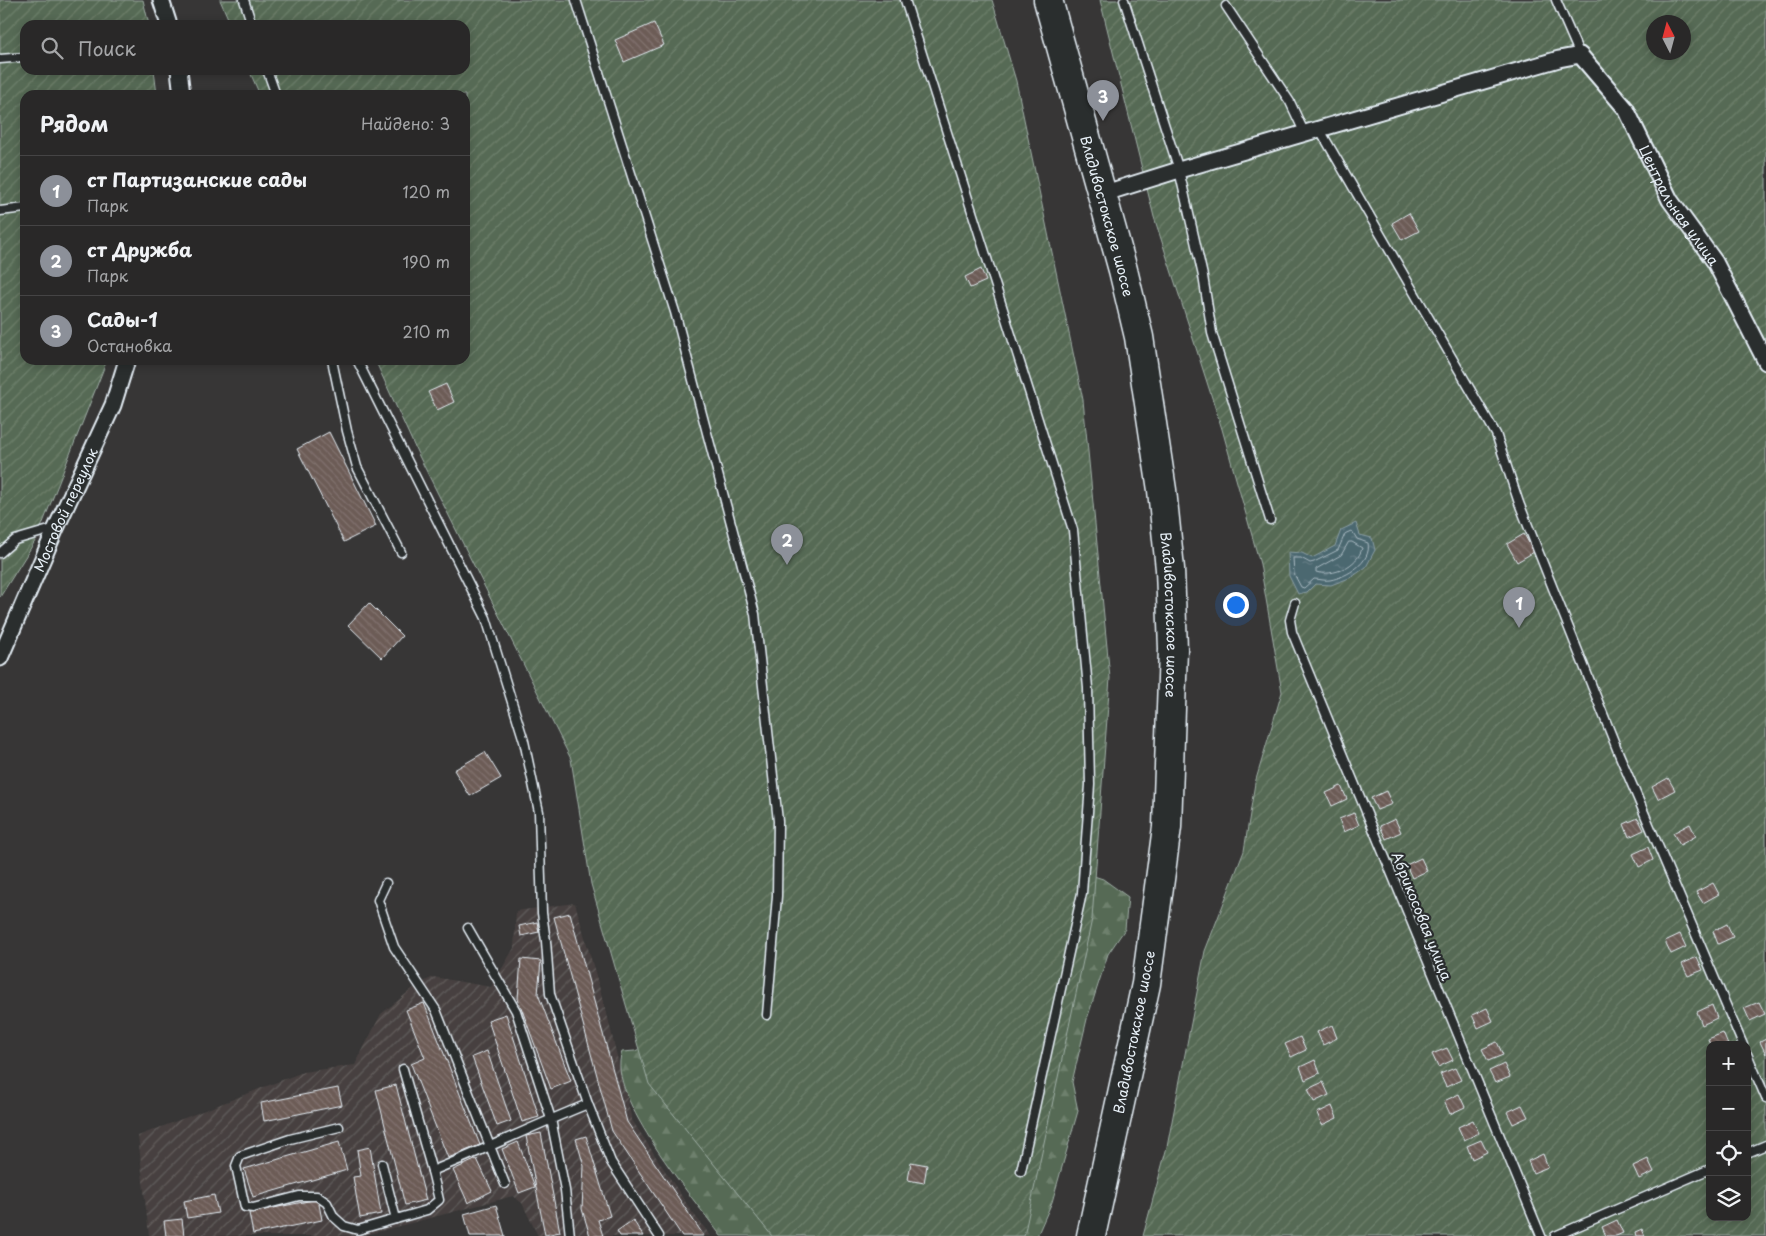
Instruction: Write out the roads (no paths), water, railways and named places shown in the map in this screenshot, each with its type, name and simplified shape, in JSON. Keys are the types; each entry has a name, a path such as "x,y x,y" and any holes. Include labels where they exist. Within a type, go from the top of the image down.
{"highway":[{"name":"Владивостокское шоссе","path":"1048,0 1102,194 1139,337 1162,490 1170,569 1173,649 1167,827 1146,984 1091,1236"}],"street":[{"path":"161,0 167,20"},
{"path":"1102,194 1559,59 1580,55"},
{"name":"Центральная улица","path":"1580,55 1626,109 1670,200 1715,262 1766,362"},
{"path":"180,75 182,90"},
{"name":"Мостовой переулок","path":"0,658 56,528 113,405 125,365"}],"lane":[{"path":"244,0 250,20"},
{"path":"576,0 675,312 755,614 778,821 777,896 767,1015"},
{"path":"905,0 1073,530 1078,580 1088,688 1090,785 1082,892 1021,1171"},
{"path":"1124,0 1179,170 1203,276 1212,333 1270,520"},
{"path":"1556,0 1580,55"},
{"path":"1226,6 1290,102 1313,132 1496,434 1519,503 1619,754 1741,1041"},
{"path":"0,59 20,57"},
{"path":"269,75 274,90"},
{"path":"0,211 20,209"},
{"path":"333,365 347,432 357,467 401,552"},
{"path":"360,365 486,618 524,741 539,812 542,913 550,994 610,1162 659,1236"},
{"path":"0,553 15,540 56,528"},
{"name":"Абрикосовая улица","path":"1296,603 1290,620 1292,632 1541,1236"},
{"path":"386,883 378,900 394,947 436,1010 506,1184"},
{"path":"468,928 516,1011 551,1119 565,1190 570,1236"},
{"path":"1751,1063 1766,1098"},
{"path":"339,1127 290,1139 240,1156 236,1166 245,1207 253,1208 299,1196 317,1196 326,1203 334,1217 344,1226 358,1230 427,1210 439,1200 403,1069"},
{"path":"432,1171 588,1104"},
{"path":"1751,1151 1766,1145"},
{"path":"382,1164 396,1219"},
{"path":"1555,1236 1706,1171"}],"water":[{"path":"1356,523 1360,535 1372,538 1375,550 1366,567 1352,577 1331,585 1315,584 1307,592 1298,594 1289,576 1288,552 1302,553 1312,558 1335,546 1341,530"}],"place":[{"name":"Сады-1","path":"1103,121"},
{"name":"ст Дружба","path":"787,565"},
{"name":"ст Партизанские сады","path":"1519,628"}]}
